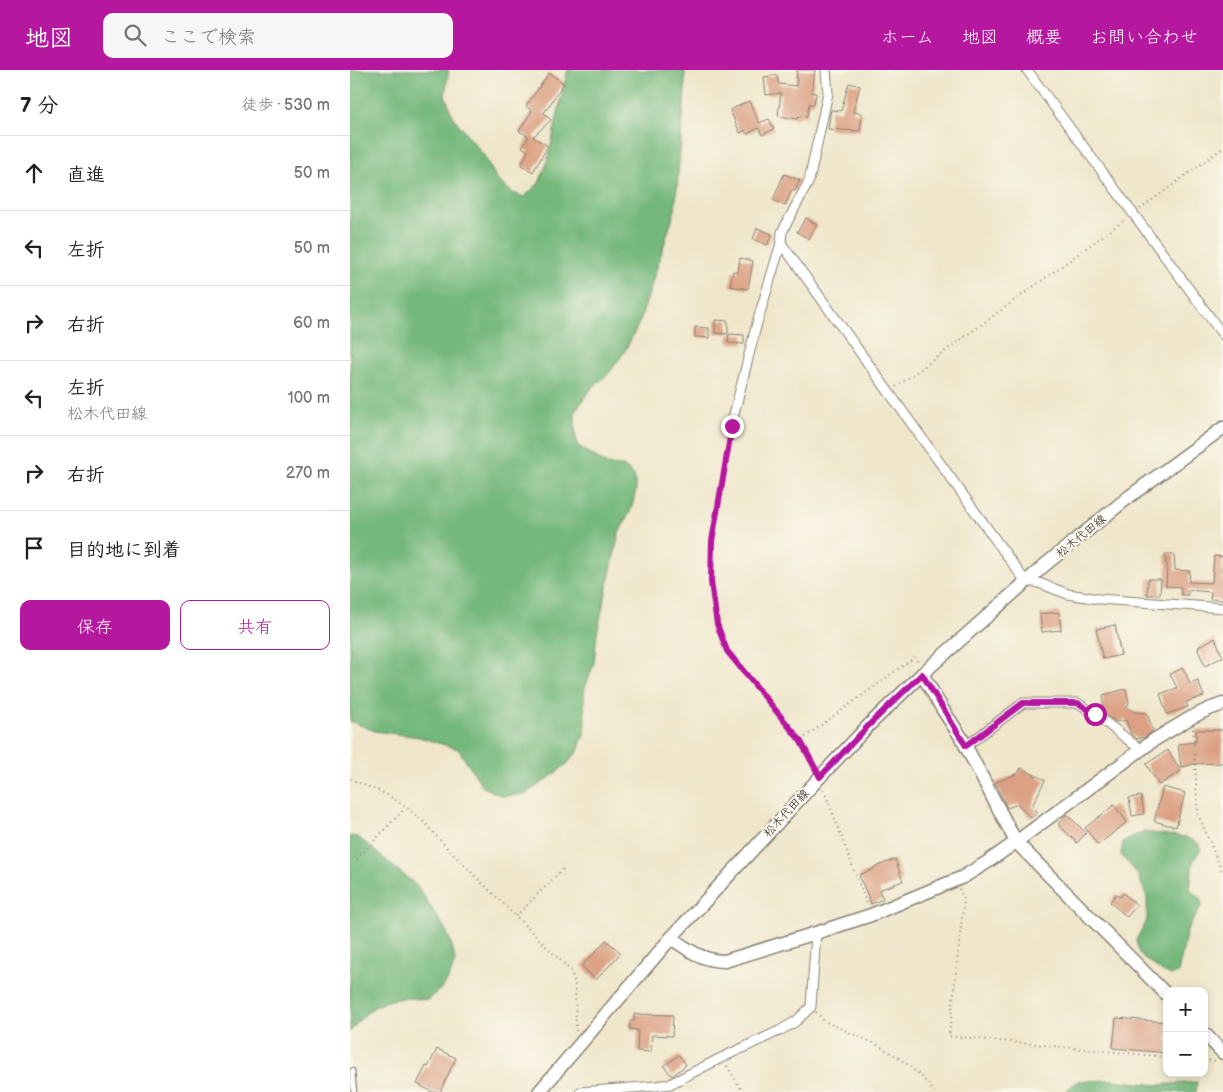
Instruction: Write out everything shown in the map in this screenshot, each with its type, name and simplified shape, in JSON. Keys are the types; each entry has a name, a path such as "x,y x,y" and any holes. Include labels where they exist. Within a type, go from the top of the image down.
{"street":[{"path":"732,426 757,323 781,243 782,232 809,181 828,93 826,70"},
{"path":"1028,70 1223,335"},
{"path":"781,243 1026,582 1036,582 1068,594 1099,599 1223,608"},
{"name":"松木代田線","path":"539,1092 671,938 870,724 922,674 1046,564 1130,496 1223,428"},
{"path":"922,674 966,746 1016,842 1163,991"},
{"path":"966,746 1023,703 1078,703 1141,750"},
{"path":"671,938 697,956 715,961 725,961 871,915 963,877 1016,842 1154,740 1192,717 1223,704"},
{"path":"580,1092 670,1084 795,1022 811,1007 816,933"},
{"path":"1208,1037 1223,1053"}],"lane":[{"path":"352,1071 354,1092"}],"path":[{"path":"889,393 1223,148"},
{"path":"732,426 712,541 711,582 717,624 727,651 800,740 820,777 871,915"},
{"path":"800,740 915,657"},
{"path":"1192,717 1198,814 1223,874"},
{"path":"350,779 384,793 425,823 448,849 571,971 575,983 577,1048"},
{"path":"357,859 406,808"},
{"path":"516,916 563,869"},
{"path":"955,880 964,899 950,1036 1163,1057"},
{"path":"811,1007 824,1021 876,1044 899,1058 920,1075 935,1092"},
{"path":"721,1058 742,1092"}],"green space":[{"path":"350,70 449,70 445,95 453,117 483,154 498,181 513,193 524,197 539,183 547,163 568,70 685,70 685,92 675,210 640,321 625,351 609,373 592,388 575,411 577,445 608,465 623,466 634,475 636,490 631,510 619,533 597,633 594,663 584,691 585,731 578,751 568,763 525,794 502,796 483,787 458,749 419,737 375,731 350,721"},
{"path":"1143,832 1185,837 1198,843 1201,849 1193,861 1190,890 1200,898 1202,905 1187,930 1178,973 1171,975 1164,973 1139,954 1136,940 1147,920 1147,897 1137,873 1121,855 1123,841"},
{"path":"350,836 358,837 417,886 447,932 455,961 450,976 443,987 427,1000 403,998 383,1003 374,1007 366,1014 350,1032"},
{"path":"1112,1080 1157,1085 1197,1082 1196,1092 1066,1092 1078,1081"}],"building":[{"path":"797,70 815,70 812,93 816,93 814,104 809,104 807,117 800,116 797,119 778,116 781,93 766,95 764,77 777,75 779,84 796,86"},
{"path":"549,73 564,83 544,113 551,120 533,137 548,146 533,172 521,165 528,151 522,147 529,137 519,131 532,111 526,106"},
{"path":"849,83 860,86 853,112 862,113 860,131 828,129 831,110 841,111"},
{"path":"749,101 759,123 769,119 774,129 762,135 759,128 747,134 745,130 740,133 730,110"},
{"path":"784,174 800,180 795,191 792,190 785,206 773,200"},
{"path":"806,218 817,225 809,239 797,232"},
{"path":"757,228 772,234 767,245 753,239"},
{"path":"740,258 753,261 748,289 730,286 733,271 738,272"},
{"path":"715,320 728,321 728,334 715,333"},
{"path":"695,327 709,328 709,338 695,337"},
{"path":"729,334 744,335 744,344 728,343"},
{"path":"1165,554 1174,554 1175,570 1190,571 1189,582 1212,583 1214,556 1223,557 1223,600 1210,599 1211,592 1188,590 1188,595 1181,595 1181,587 1166,586 1167,564"},
{"path":"1148,579 1161,579 1160,595 1147,595"},
{"path":"1059,612 1061,630 1042,632 1040,614"},
{"path":"1115,625 1121,655 1103,659 1096,629"},
{"path":"1215,638 1223,657 1205,666 1198,650 1199,646"},
{"path":"1183,668 1190,684 1198,681 1204,696 1186,702 1188,707 1167,714 1160,694 1177,688 1170,674"},
{"path":"1126,689 1129,702 1127,707 1134,712 1147,713 1153,731 1145,737 1137,739 1131,734 1126,720 1116,722 1103,710 1103,695"},
{"path":"1196,730 1223,730 1223,763 1191,764 1181,767 1178,744 1196,742"},
{"path":"1168,750 1181,771 1159,785 1146,764"},
{"path":"1021,768 1045,780 1032,806 1038,812 1031,818 1018,804 1007,808 995,783 1018,773"},
{"path":"1163,787 1185,793 1176,827 1154,821"},
{"path":"1141,796 1144,814 1132,816 1129,798"},
{"path":"1114,805 1127,822 1098,845 1085,828"},
{"path":"1067,814 1086,833 1077,843 1058,824"},
{"path":"895,859 903,881 879,890 883,899 871,904 859,875"},
{"path":"1123,893 1137,905 1127,917 1110,902 1116,894 1120,897"},
{"path":"606,940 621,953 596,980 582,966"},
{"path":"634,1014 673,1015 672,1036 652,1035 651,1052 637,1051 638,1030 630,1029 630,1021 634,1021"},
{"path":"1116,1018 1163,1022 1163,1053 1113,1048"},
{"path":"437,1049 456,1058 440,1092 433,1092 417,1084"},
{"path":"679,1055 686,1065 672,1076 664,1066"}],"route":[{"path":"732,426 712,541 711,582 717,624 727,651 800,740 820,777 870,724 922,674 966,746 1023,703 1078,703 1095,714"}]}
